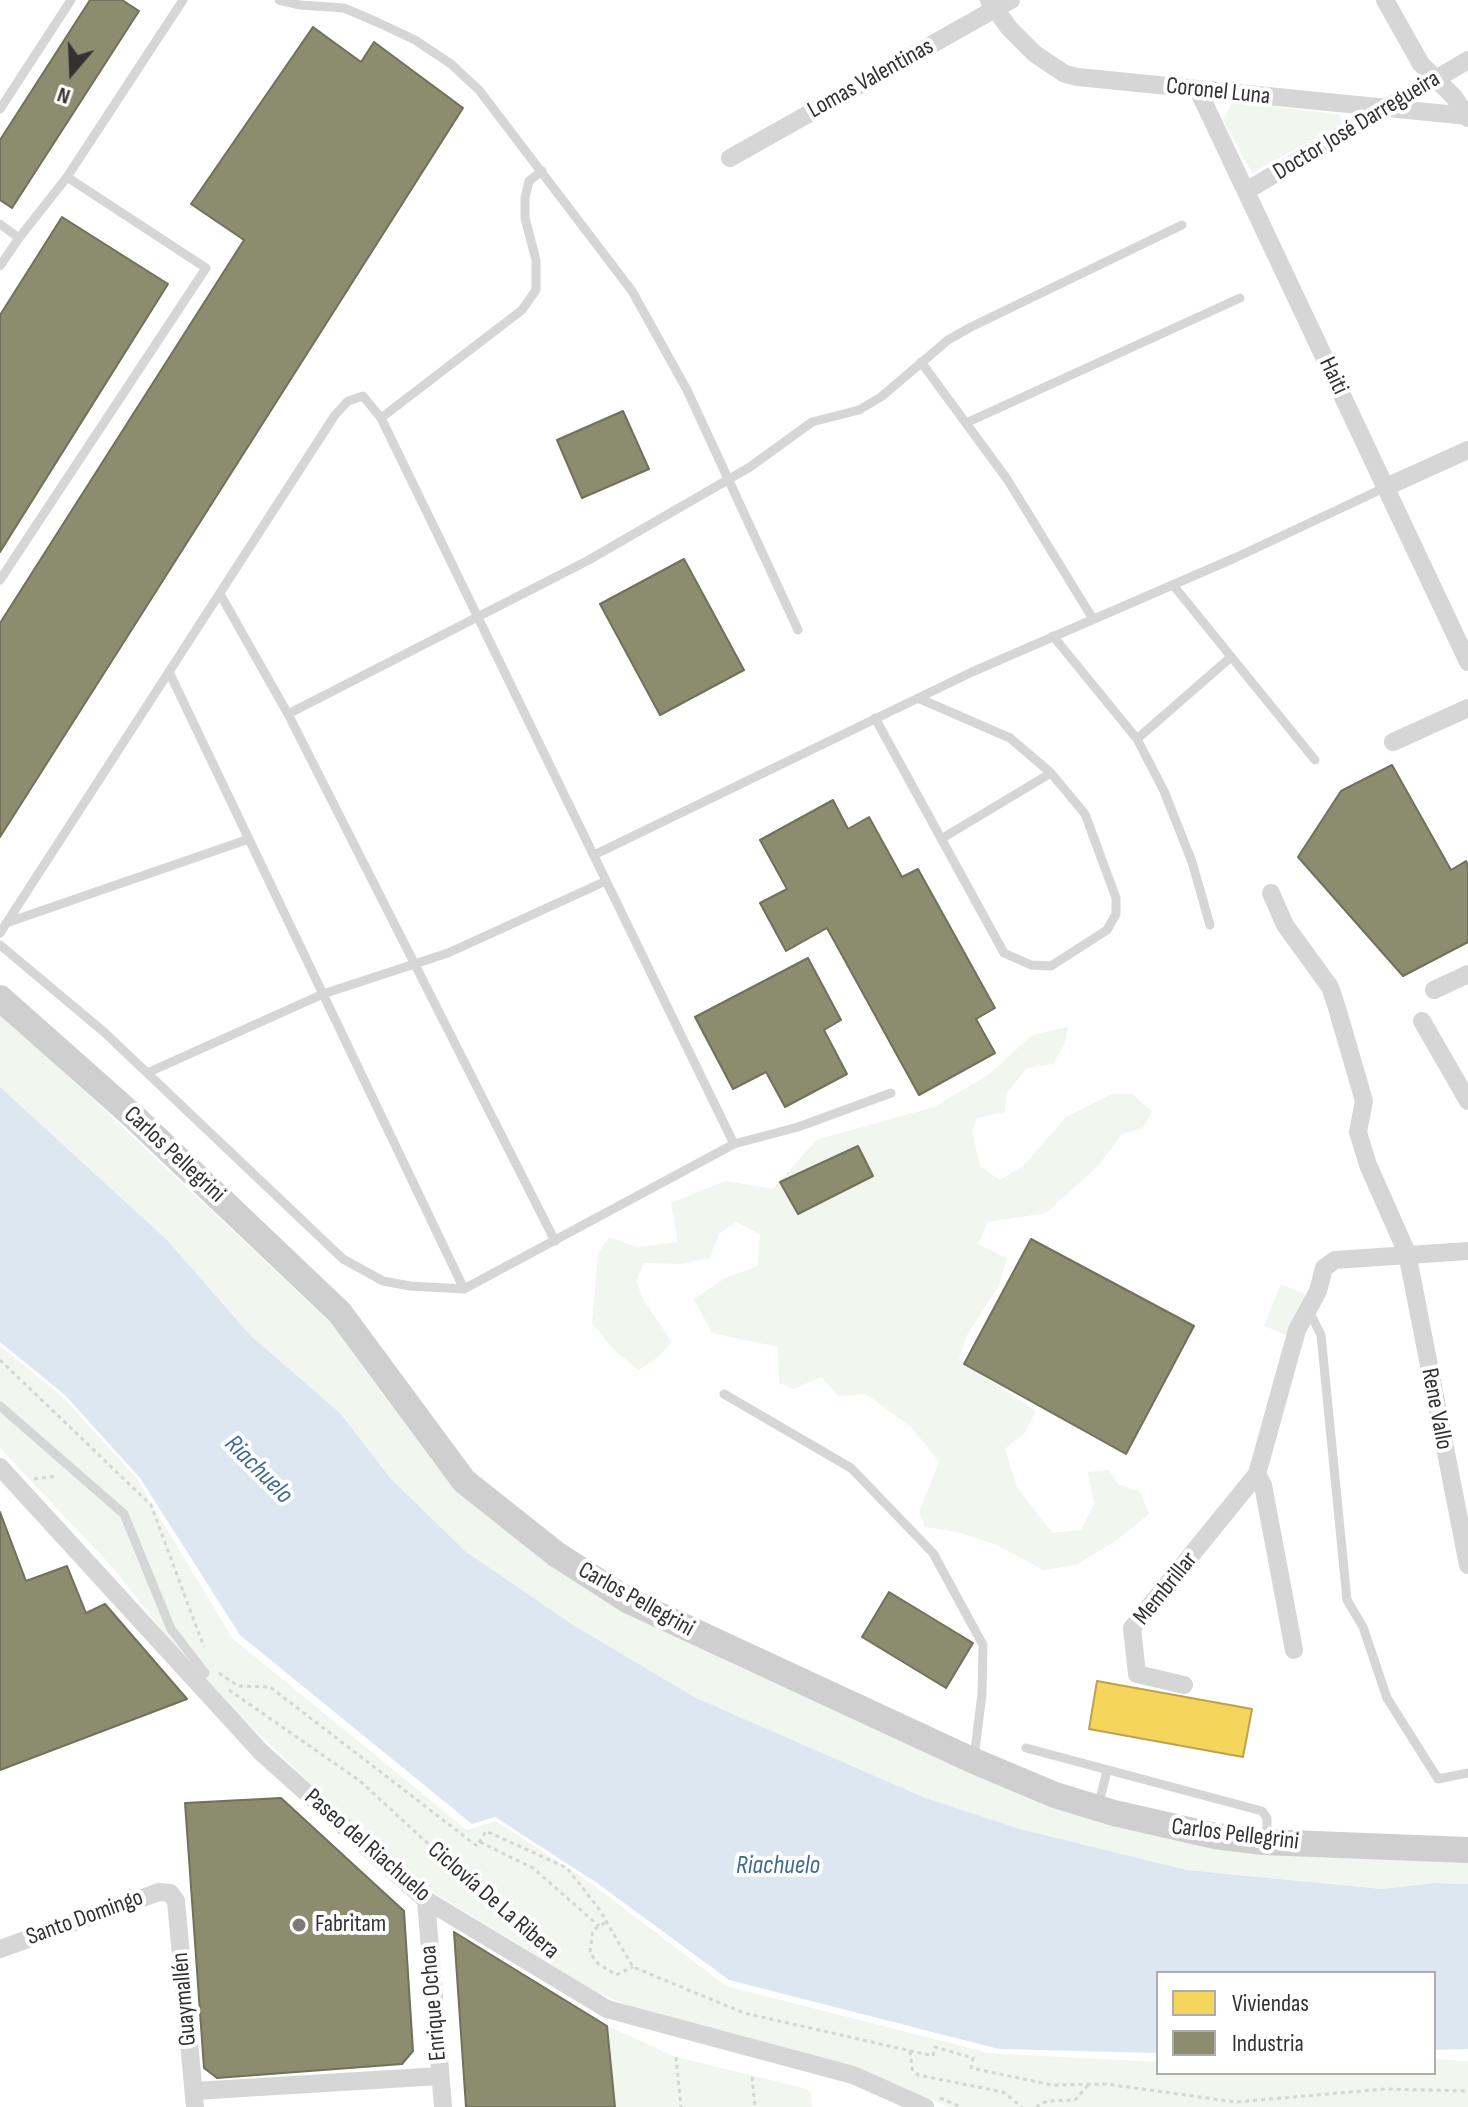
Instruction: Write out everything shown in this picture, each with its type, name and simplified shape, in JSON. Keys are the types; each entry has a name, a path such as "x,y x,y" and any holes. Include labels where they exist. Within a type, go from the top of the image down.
{"street":[{"path":"1385,0 1434,80 1454,97 1468,117"},
{"name":"Coronel Luna","path":"998,3 1035,54 1065,74 1468,117"},
{"name":"Lomas Valentinas","path":"730,158 998,3"},
{"name":"Doctor José Darregueira","path":"1246,191 1390,109 1468,60"},
{"name":"Haiti","path":"1198,90 1468,662"},
{"path":"1386,487 1468,450"},
{"path":"1393,742 1468,708"},
{"name":"Rene Vallo","path":"1271,893 1285,925 1330,987 1364,1101 1358,1132 1368,1165 1407,1253 1468,1565"},
{"path":"1434,990 1468,974"},
{"name":"Carlos Pellegrini","path":"0,998 133,1116 340,1313 447,1461 485,1501 556,1554 629,1601 974,1761 1055,1795 1097,1808 1163,1826 1267,1842 1468,1850"},
{"path":"1422,1021 1468,1101"},
{"path":"1294,1650 1263,1485 1257,1474 1297,1330 1328,1263 1407,1253 1468,1251"},
{"name":"Paseo del Riachuelo","path":"0,1467 261,1752 426,1900 607,2009 853,2075 930,2102"},
{"name":"Membrillar","path":"1184,1685 1137,1674 1132,1628 1257,1474"},
{"name":"Santo Domingo","path":"0,1949 159,1892 170,1893"},
{"name":"Guaymallén","path":"170,1893 176,1901 194,2099"},
{"name":"Enrique Ochoa","path":"426,1900 443,2107"},
{"path":"194,2099 440,2076"}],"lane":[{"path":"0,109 71,0"},
{"path":"0,266 67,177 183,0"},
{"path":"279,0 344,8 415,40 451,64 479,90 632,291 687,390 798,630"},
{"path":"381,418 522,310 536,290 536,260 525,218 525,198 529,181 542,171"},
{"path":"0,580 206,268 67,177"},
{"path":"0,224 19,238"},
{"path":"288,714 587,561 728,479 812,422 866,406 971,327 1182,225"},
{"path":"966,423 1240,298"},
{"path":"921,362 1007,479 1093,619"},
{"path":"0,933 170,674 259,528 335,415 348,401 363,396 381,418 734,1144"},
{"path":"594,855 918,698 1386,487"},
{"path":"1173,585 1315,760"},
{"path":"220,594 288,714 555,1241"},
{"path":"1053,636 1137,739 1170,805 1192,862 1210,925"},
{"path":"1137,739 1231,657"},
{"path":"170,674 464,1289"},
{"path":"875,718 1004,953 1031,965 1051,966 1107,930 1116,914 1116,898 1085,814 1051,773 1010,738 918,698"},
{"path":"941,839 1051,773"},
{"path":"6,923 249,839"},
{"path":"147,1073 323,994 448,953 606,881"},
{"path":"0,945 147,1073 343,1259 383,1281 464,1289 734,1144 798,1127 891,1093"},
{"path":"1308,1308 1321,1335 1334,1500 1347,1600 1363,1627 1387,1698 1438,1779 1468,1773"},
{"path":"724,1394 851,1468 933,1553 983,1645 982,1694 974,1761"},
{"path":"0,1406 124,1514 171,1629 205,1673 194,1681"},
{"path":"1026,1748 1262,1811 1267,1818 1267,1842"},
{"path":"1097,1808 1107,1771"}],"path":[{"path":"0,1360 151,1505 206,1653"},
{"path":"14,1482 77,1473"},
{"path":"212,1668 238,1686 270,1687 477,1846 486,1831 567,1868 607,1923 633,1967 744,2013 933,2056 935,2047 973,2058 971,2068 1052,2085 1089,2084 1236,2102 1385,2089 1468,2091"},
{"name":"Ciclovía De La Ribera","path":"194,1681 231,1690 360,1781 545,1952"},
{"path":"480,1842 533,1868 599,1926"},
{"path":"607,1923 599,1926 589,1939 590,1952 596,1962 616,1975 633,1967"},
{"path":"910,2051 912,2069 918,2075 1003,2092 1022,2107"},
{"path":"676,2057 681,2107"},
{"path":"752,2077 755,2107"},
{"path":"1036,2107 1047,2101 1075,2100 1089,2084"},
{"path":"930,2102 961,2107"}],"shaded area":[{"path":"1232,103 1340,115 1343,123 1252,173 1223,120"},
{"path":"0,1012 333,1325 456,1490 577,1580 737,1666 1005,1780 1121,1822 1468,1859 1468,1884 1434,1883 1382,1889 1187,1870 1020,1829 923,1797 696,1698 573,1625 465,1551 391,1479 340,1413 250,1335 167,1240 0,1087"},
{"path":"1068,1027 1064,1045 1053,1064 1027,1068 1006,1094 1005,1112 977,1118 972,1131 980,1166 1000,1180 1024,1165 1066,1117 1112,1094 1132,1094 1152,1111 1144,1127 1122,1134 1098,1166 1046,1213 988,1222 978,1244 1007,1258 999,1285 966,1337 959,1360 1036,1411 1025,1433 1005,1449 1017,1487 1052,1533 1081,1530 1094,1504 1088,1472 1109,1470 1118,1484 1140,1492 1149,1514 1117,1540 1076,1565 1043,1570 997,1545 958,1532 925,1527 919,1512 939,1462 911,1427 866,1394 838,1396 822,1377 793,1389 779,1383 778,1347 712,1333 694,1299 725,1278 758,1266 760,1234 736,1222 719,1234 710,1258 680,1264 644,1263 636,1281 644,1301 672,1342 657,1358 639,1370 615,1351 592,1323 598,1254 609,1237 637,1247 678,1242 671,1203 725,1181 773,1189 816,1140 934,1107 988,1075 1032,1035"},
{"path":"1281,1284 1306,1295 1288,1336 1264,1326"},
{"path":"0,1346 63,1397 137,1479 232,1638 467,1830 496,1821 592,1884 726,1986 989,2053 1156,2062 1156,2075 1436,2075 1436,2059 1468,2061 1468,2107 950,2107 881,2078 658,2017 598,1993 426,1888 378,1848 196,1674 115,1570 0,1448"},
{"path":"607,2026 676,2057 807,2089 811,2093 812,2107 615,2107"}],"water":[{"name":"Riachuelo","path":"0,1087 167,1240 250,1335 340,1413 391,1479 465,1551 573,1625 696,1698 923,1797 1020,1829 1187,1870 1382,1889 1434,1883 1468,1884 1468,2049 1436,2050 1436,1971 1156,1971 1156,2053 999,2049 729,1980 597,1883 495,1817 472,1824 240,1635 140,1478 65,1395 0,1342"}],"building: Viviendas":[{"path":"1097,1681 1252,1709 1243,1757 1089,1729"}],"building: Industria":[{"path":"90,0 122,0 139,11 12,208 0,200 0,140"},
{"path":"313,27 361,62 374,42 463,108 0,837 0,623 244,240 191,204"},
{"path":"62,217 168,284 0,552 0,315"},
{"path":"623,411 649,469 582,498 557,440"},
{"path":"684,559 744,670 660,715 600,604"},
{"path":"1392,765 1451,870 1466,861 1468,866 1468,942 1403,976 1298,857 1341,791"},
{"path":"833,800 848,829 869,817 902,877 918,869 995,1008 976,1019 995,1053 919,1095 827,928 786,951 760,903 787,889 760,840"},
{"path":"808,958 841,1020 824,1030 847,1074 785,1107 766,1072 733,1089 695,1017"},
{"path":"858,1146 873,1176 798,1214 780,1182"},
{"path":"1031,1239 1194,1326 1126,1454 964,1364"},
{"path":"0,1512 26,1581 67,1566 86,1613 105,1604 187,1699 0,1770"},
{"path":"889,1592 973,1643 946,1688 862,1637"},
{"name":"Fabritam","path":"281,1798 404,1911 413,2051 402,2064 217,2078 204,2068 185,1803"},
{"name":"Fabritam","path":"454,1932 607,2026 615,2107 466,2107"}],"place":[{"name":"Fabritam","path":"299,1925"}]}
